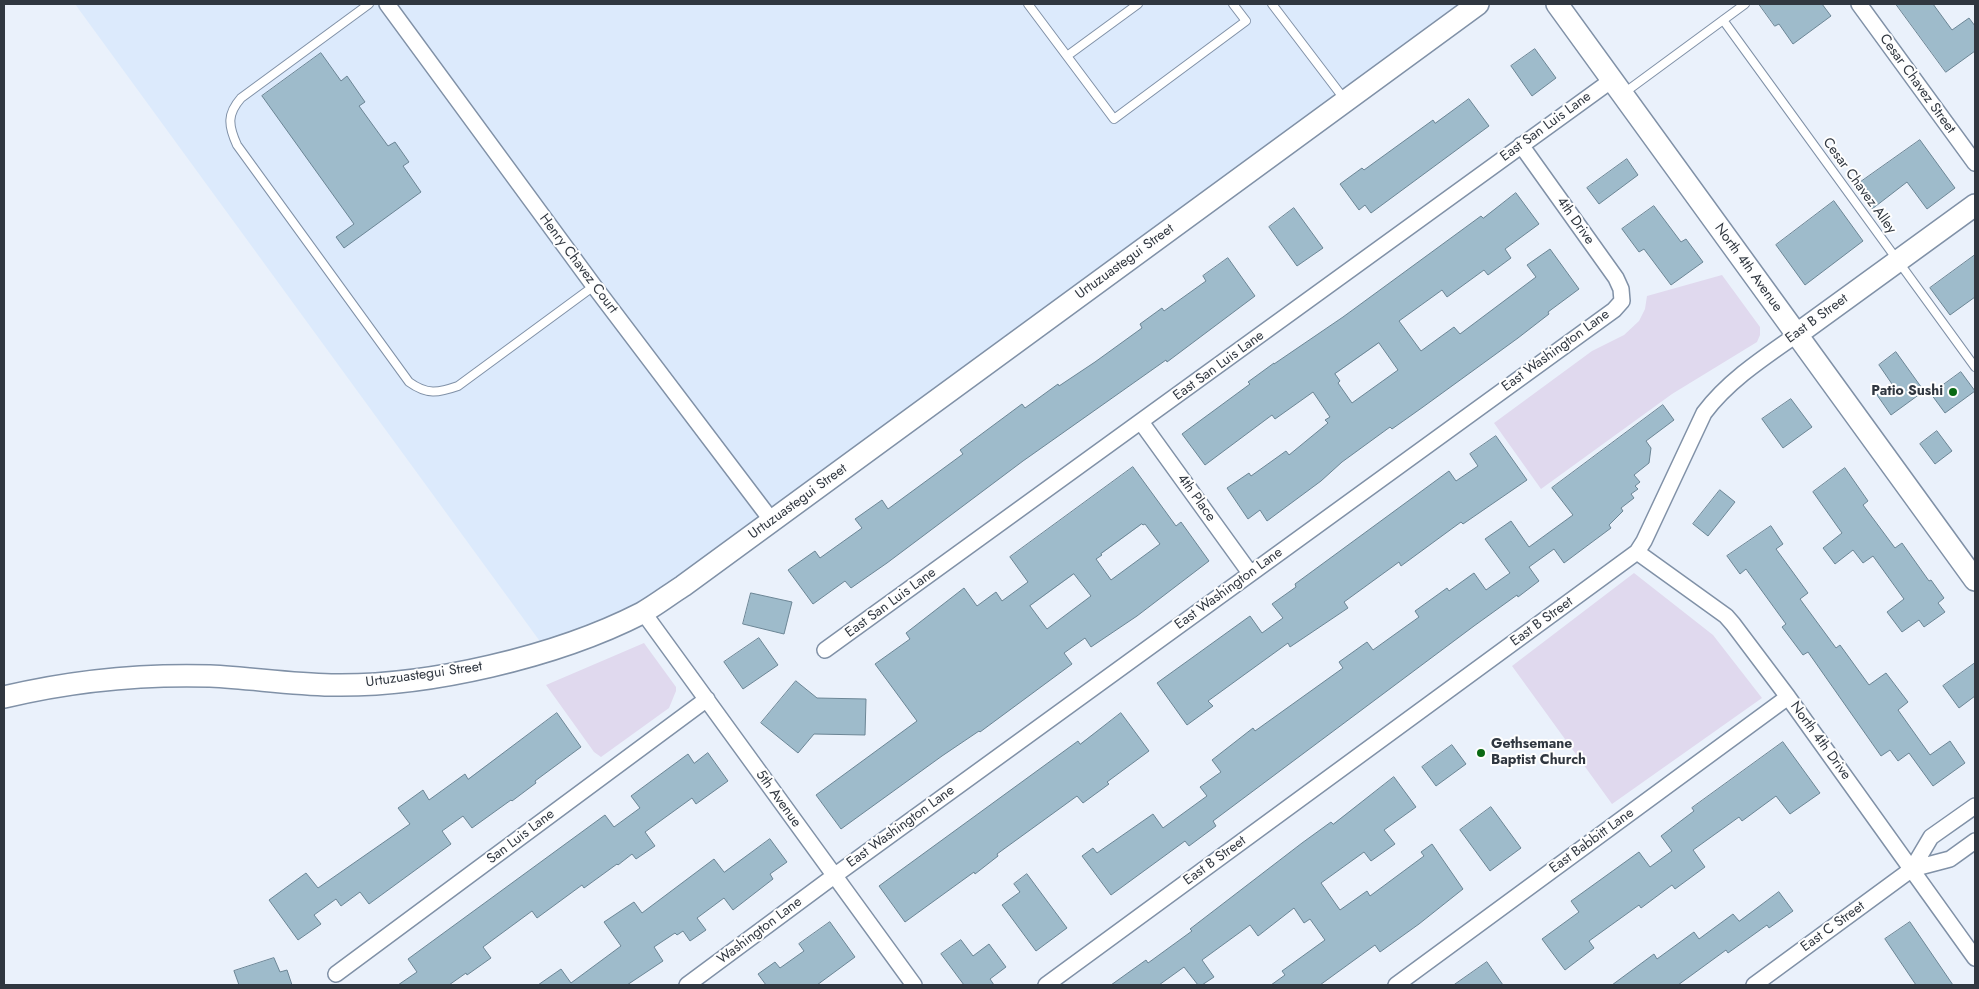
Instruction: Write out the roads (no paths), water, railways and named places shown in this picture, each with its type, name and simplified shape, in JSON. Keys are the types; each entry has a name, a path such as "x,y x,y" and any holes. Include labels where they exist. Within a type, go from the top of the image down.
{"main road":[{"name":"Urtuzuastegui Street","path":"4,697 85,681 127,678 210,676 332,685 372,684 421,678 510,661 547,650 596,634 643,612 683,586 772,521 1346,101 1475,4"},
{"name":"North 4th Avenue","path":"1557,4 1975,580"},
{"name":"East B Street","path":"1796,335 1975,205"}],"street":[{"name":"Henry Chavez Court","path":"387,4 594,286 772,521"},
{"name":"Cesar Chavez Street","path":"1859,4 1975,163"},
{"name":"East San Luis Lane","path":"825,650 1521,145 1617,87"},
{"name":"4th Drive","path":"1521,145 1616,278 1621,289 1622,301"},
{"name":"East Washington Lane","path":"834,876 1609,314 1622,301"},
{"name":"East B Street","path":"1046,985 1637,552 1644,541 1704,413 1714,399 1796,335"},
{"name":"4th Place","path":"1141,422 1250,573"},
{"name":"North 4th Drive","path":"1637,552 1726,616 1788,697 1975,958"},
{"name":"5th Avenue","path":"643,612 914,985"},
{"name":"East Babbitt Lane","path":"1396,985 1788,697"},
{"name":"San Luis Lane","path":"336,974 707,699"},
{"name":"East C Street","path":"1912,869 1931,837 1975,806"},
{"name":"East C Street","path":"1754,985 1912,869 1950,859 1975,840"},
{"name":"Washington Lane","path":"687,985 834,876"}],"lane":[{"path":"369,4 241,98 232,108 231,132 236,145 409,382 428,392 443,391 458,386 594,286"},
{"path":"1028,4 1114,119 1246,21 1233,4"},
{"path":"1067,56 1138,4"},
{"path":"1272,4 1346,101"},
{"path":"1617,87 1745,4"},
{"name":"Cesar Chavez Alley","path":"1723,20 1975,366"}],"place":[{"name":"Patio Sushi","path":"1953,392"},
{"name":"Gethsemane Baptist Church","path":"1481,753"}]}
